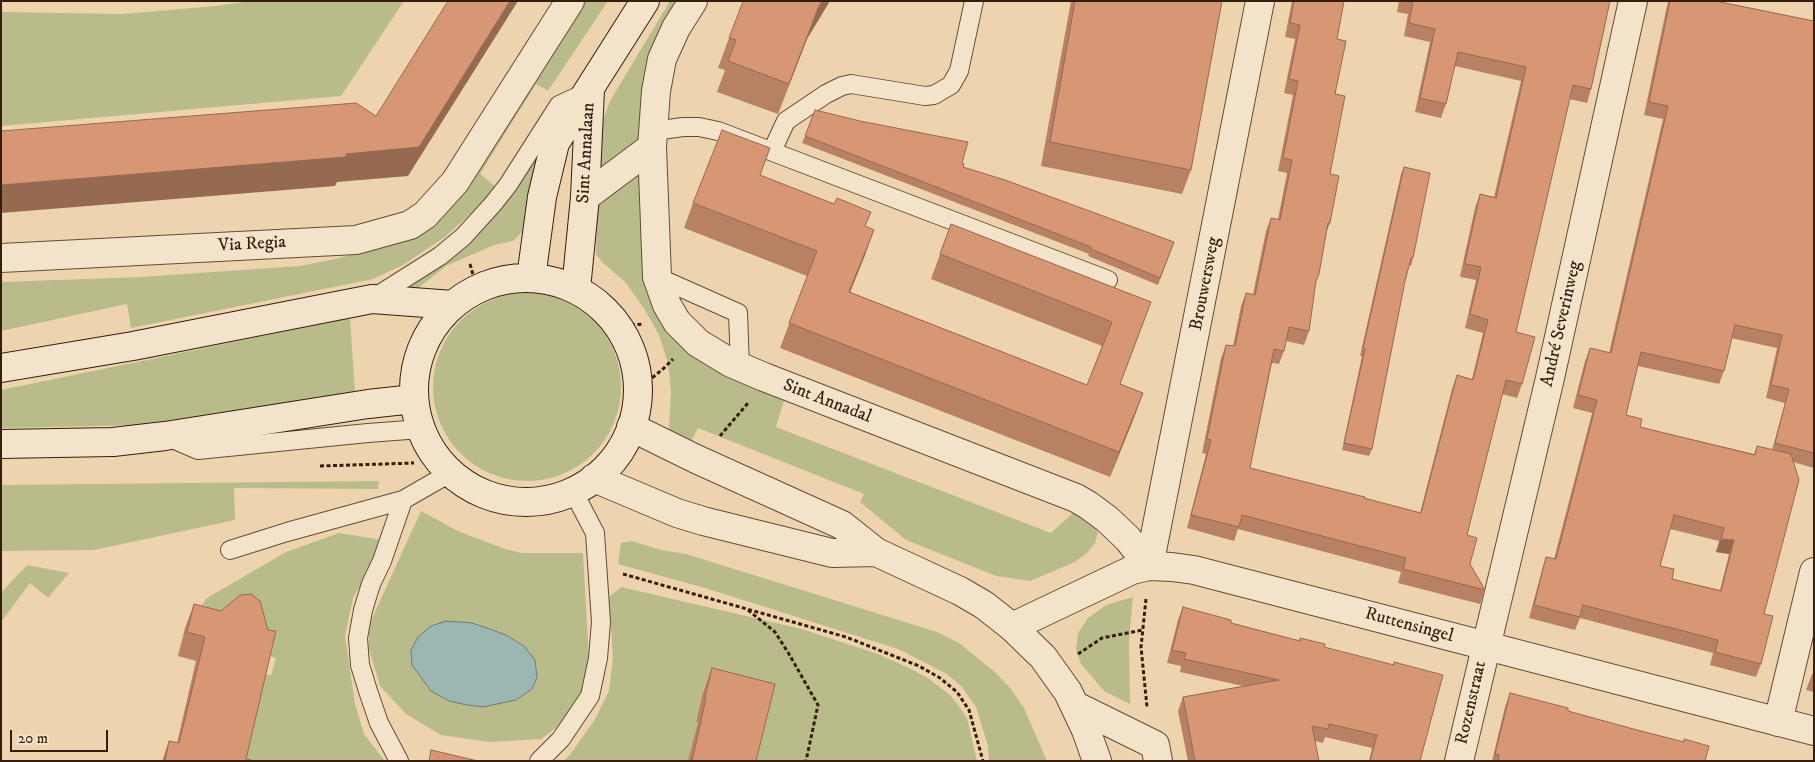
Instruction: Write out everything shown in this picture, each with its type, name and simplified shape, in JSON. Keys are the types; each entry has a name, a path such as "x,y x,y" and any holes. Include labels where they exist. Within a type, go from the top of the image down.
{"street":[{"name":"Via Regia","path":"1,258 356,240 384,233 418,220 439,202 451,188 570,1"},
{"name":"Sint Annalaan","path":"576,290 585,197 590,90 645,1"},
{"path":"585,197 653,139 656,92 662,59 676,28 693,1"},
{"name":"Brouwersweg","path":"1149,566 1260,1"},
{"name":"André Severinweg","path":"1485,646 1552,368 1633,1"},
{"path":"531,278 542,197 555,143 590,90"},
{"name":"Sint Annadal","path":"653,139 657,277 671,313 687,333 706,349 740,367 1076,498 1100,514 1128,539 1149,566"},
{"path":"531,278 555,282 576,290 589,297 604,309 624,335 635,366 637,402 631,427 621,448 608,466 584,484 541,501 519,502 506,500 479,491 463,483 450,473 430,448 421,429 414,399 416,367 420,353 436,323 453,305 486,285 504,280 531,278"},
{"path":"1,368 133,346 372,299 453,305"},
{"path":"1,444 113,442 165,436 368,404 414,399"},
{"path":"631,427 696,459 842,525 876,552 960,591 984,605 1012,627 1053,668 1076,706 1097,761"},
{"path":"584,484 703,521 832,553 876,552"},
{"name":"Ruttensingel","path":"1012,627 1132,570 1149,566 1194,570 1814,731"},
{"path":"1778,722 1814,572"},
{"name":"Rozenstraat","path":"1459,761 1485,646"},
{"path":"1076,706 1157,753"}],"lane":[{"path":"772,151 786,121 826,94 842,86 851,84 925,96 934,95 951,86 959,70 974,1"},
{"path":"372,299 440,256 463,237 508,185 559,105 590,90"},
{"path":"653,139 683,126 718,131 1108,280"},
{"path":"657,277 738,313 740,367"},
{"path":"165,436 198,450 421,429"},
{"path":"230,550 287,532 404,500 450,473"},
{"path":"539,761 561,739 590,696 596,666 601,622 598,567 595,533 584,484"},
{"path":"399,761 379,723 368,691 360,665 358,638 363,610 371,584 382,561 404,500"}],"path":[{"path":"637,390 669,363 687,333"},
{"path":"1149,566 1142,647 1146,700 1157,753"},
{"path":"598,567 846,637 902,659 940,678 957,692 969,710 984,761"},
{"path":"747,609 775,632 790,654 818,705 806,761"}],"green space":[{"path":"251,1 404,1 341,96 1,126 1,12 122,14"},
{"path":"583,1 608,1 548,91 536,84 480,174 495,186 482,203 445,237 403,265 373,279 131,328 127,304 1,331 1,282 141,277 300,266 335,259 390,244"},
{"path":"670,1 685,1 641,136 639,202 643,247 666,321 785,397 776,427 1051,533 1076,510 1091,520 1098,532 1095,543 1087,553 1075,562 1030,581 996,576 906,540 860,502 864,494 698,428 688,447 673,436 669,429 671,391 668,363 659,335 645,310 626,283 602,262 596,254 598,134 610,101"},
{"path":"536,159 537,163 526,225 513,241 494,245 446,266 417,289 399,287 471,242 500,209 532,160"},
{"path":"518,293 536,293 554,297 571,304 587,314 600,327 614,351 621,378 621,396 614,423 600,447 587,460 571,470 554,477 536,481 518,481 500,477 483,470 467,460 454,447 444,431 437,414 433,396 433,378 437,360 444,343 454,327 467,314 483,304 500,297"},
{"path":"350,318 355,392 140,425 1,428 1,390"},
{"path":"379,481 378,489 234,488 235,520 94,550 1,551 1,485"},
{"path":"421,511 458,531 505,549 522,553 583,553 589,660 586,688 560,725 541,739 489,742 441,735 406,714 380,686 369,649 369,625","holes":["472,623 506,635 524,646 516,700 483,707 467,705 431,691 412,665"]},
{"path":"339,533 382,540 369,571 353,598 345,636 355,704 364,734 385,761 225,761 263,674 271,675 276,658 185,628 207,598 286,552"},
{"path":"632,541 661,550 686,554 937,632 959,643 996,673 1011,689 1024,708 1047,761 989,761 988,746 976,707 962,687 947,674 898,649 705,588 618,564 621,543"},
{"path":"27,565 69,573 48,598 30,583 1,622 1,593"},
{"path":"621,587 802,629 878,654 911,669 928,678 950,695 958,705 967,718 977,761 753,761 723,692 704,687 689,761 563,761 569,756 594,721 609,691 613,657 609,597"},
{"path":"1133,597 1129,640 1130,704 1104,691 1081,664 1076,650 1078,633 1088,618 1106,605"}],"water":[{"path":"446,621 472,623 506,635 524,646 535,660 537,677 532,689 516,700 483,707 449,701 431,691 412,665 411,650 418,637 431,626"}],"building":[{"path":"448,1 510,1 419,147 346,154 346,157 1,185 1,131 356,103 376,116"},
{"path":"744,1 822,1 789,84 728,61 736,40 729,38"},
{"path":"1075,1 1222,1 1191,170 1050,142"},
{"path":"1294,1 1344,1 1337,39 1346,41 1335,94 1345,96 1330,174 1339,176 1316,281 1309,331 1289,327 1284,351 1274,349 1250,468 1421,513 1457,375 1473,380 1488,320 1470,314 1481,267 1466,264 1465,262 1480,194 1496,198 1526,67 1458,52 1446,104 1420,98 1435,29 1409,23 1413,1 1610,1 1591,89 1573,85 1516,332 1535,337 1522,384 1506,380 1467,535 1477,538 1470,564 1485,590 1403,569 1406,558 1242,515 1239,527 1191,515 1211,440 1207,439 1226,345 1235,346 1246,293 1255,295 1271,218 1280,220 1292,160 1283,158 1298,81 1289,79 1300,25 1290,23"},
{"path":"1670,1 1720,1 1814,21 1814,453 1775,443 1789,389 1771,385 1782,335 1735,325 1724,371 1641,352 1626,415 1642,419 1640,427 1755,455 1757,446 1791,454 1799,480 1764,614 1773,616 1761,664 1715,652 1718,640 1583,605 1580,617 1534,605 1546,557 1556,559 1597,400 1578,395 1590,348 1611,353 1668,106 1649,102","holes":["1674,515 1724,528 1721,539 1734,540 1721,591 1672,579 1674,569 1660,566"]},
{"path":"815,110 860,121 968,142 962,163 964,164 963,167 1005,180 1174,242 1160,278 1091,249 1091,247 805,136"},
{"path":"722,130 770,148 760,175 834,204 837,198 871,212 865,226 874,230 849,292 1087,385 1112,322 940,254 951,224 1151,302 1120,384 1143,393 1119,452 789,323 817,251 693,203"},
{"path":"1404,167 1430,173 1413,258 1411,258 1405,281 1372,449 1344,443 1365,349 1363,348"},
{"path":"251,594 260,601 268,630 276,631 246,759 255,761 165,761 169,741 179,743 205,637 187,632 194,604 221,611 240,595"},
{"path":"1183,607 1231,620 1231,623 1300,641 1300,638 1325,644 1324,647 1443,675 1420,761 1370,761 1377,735 1329,724 1328,729 1312,726 1319,761 1195,761 1183,697 1279,680 1184,659 1186,653 1172,650"},
{"path":"712,668 775,684 756,761 692,761"},
{"path":"1510,693 1568,708 1568,711 1637,730 1684,742 1684,739 1709,746 1705,761 1498,761 1499,755 1495,754"},
{"path":"431,750 478,761 429,761"}]}
